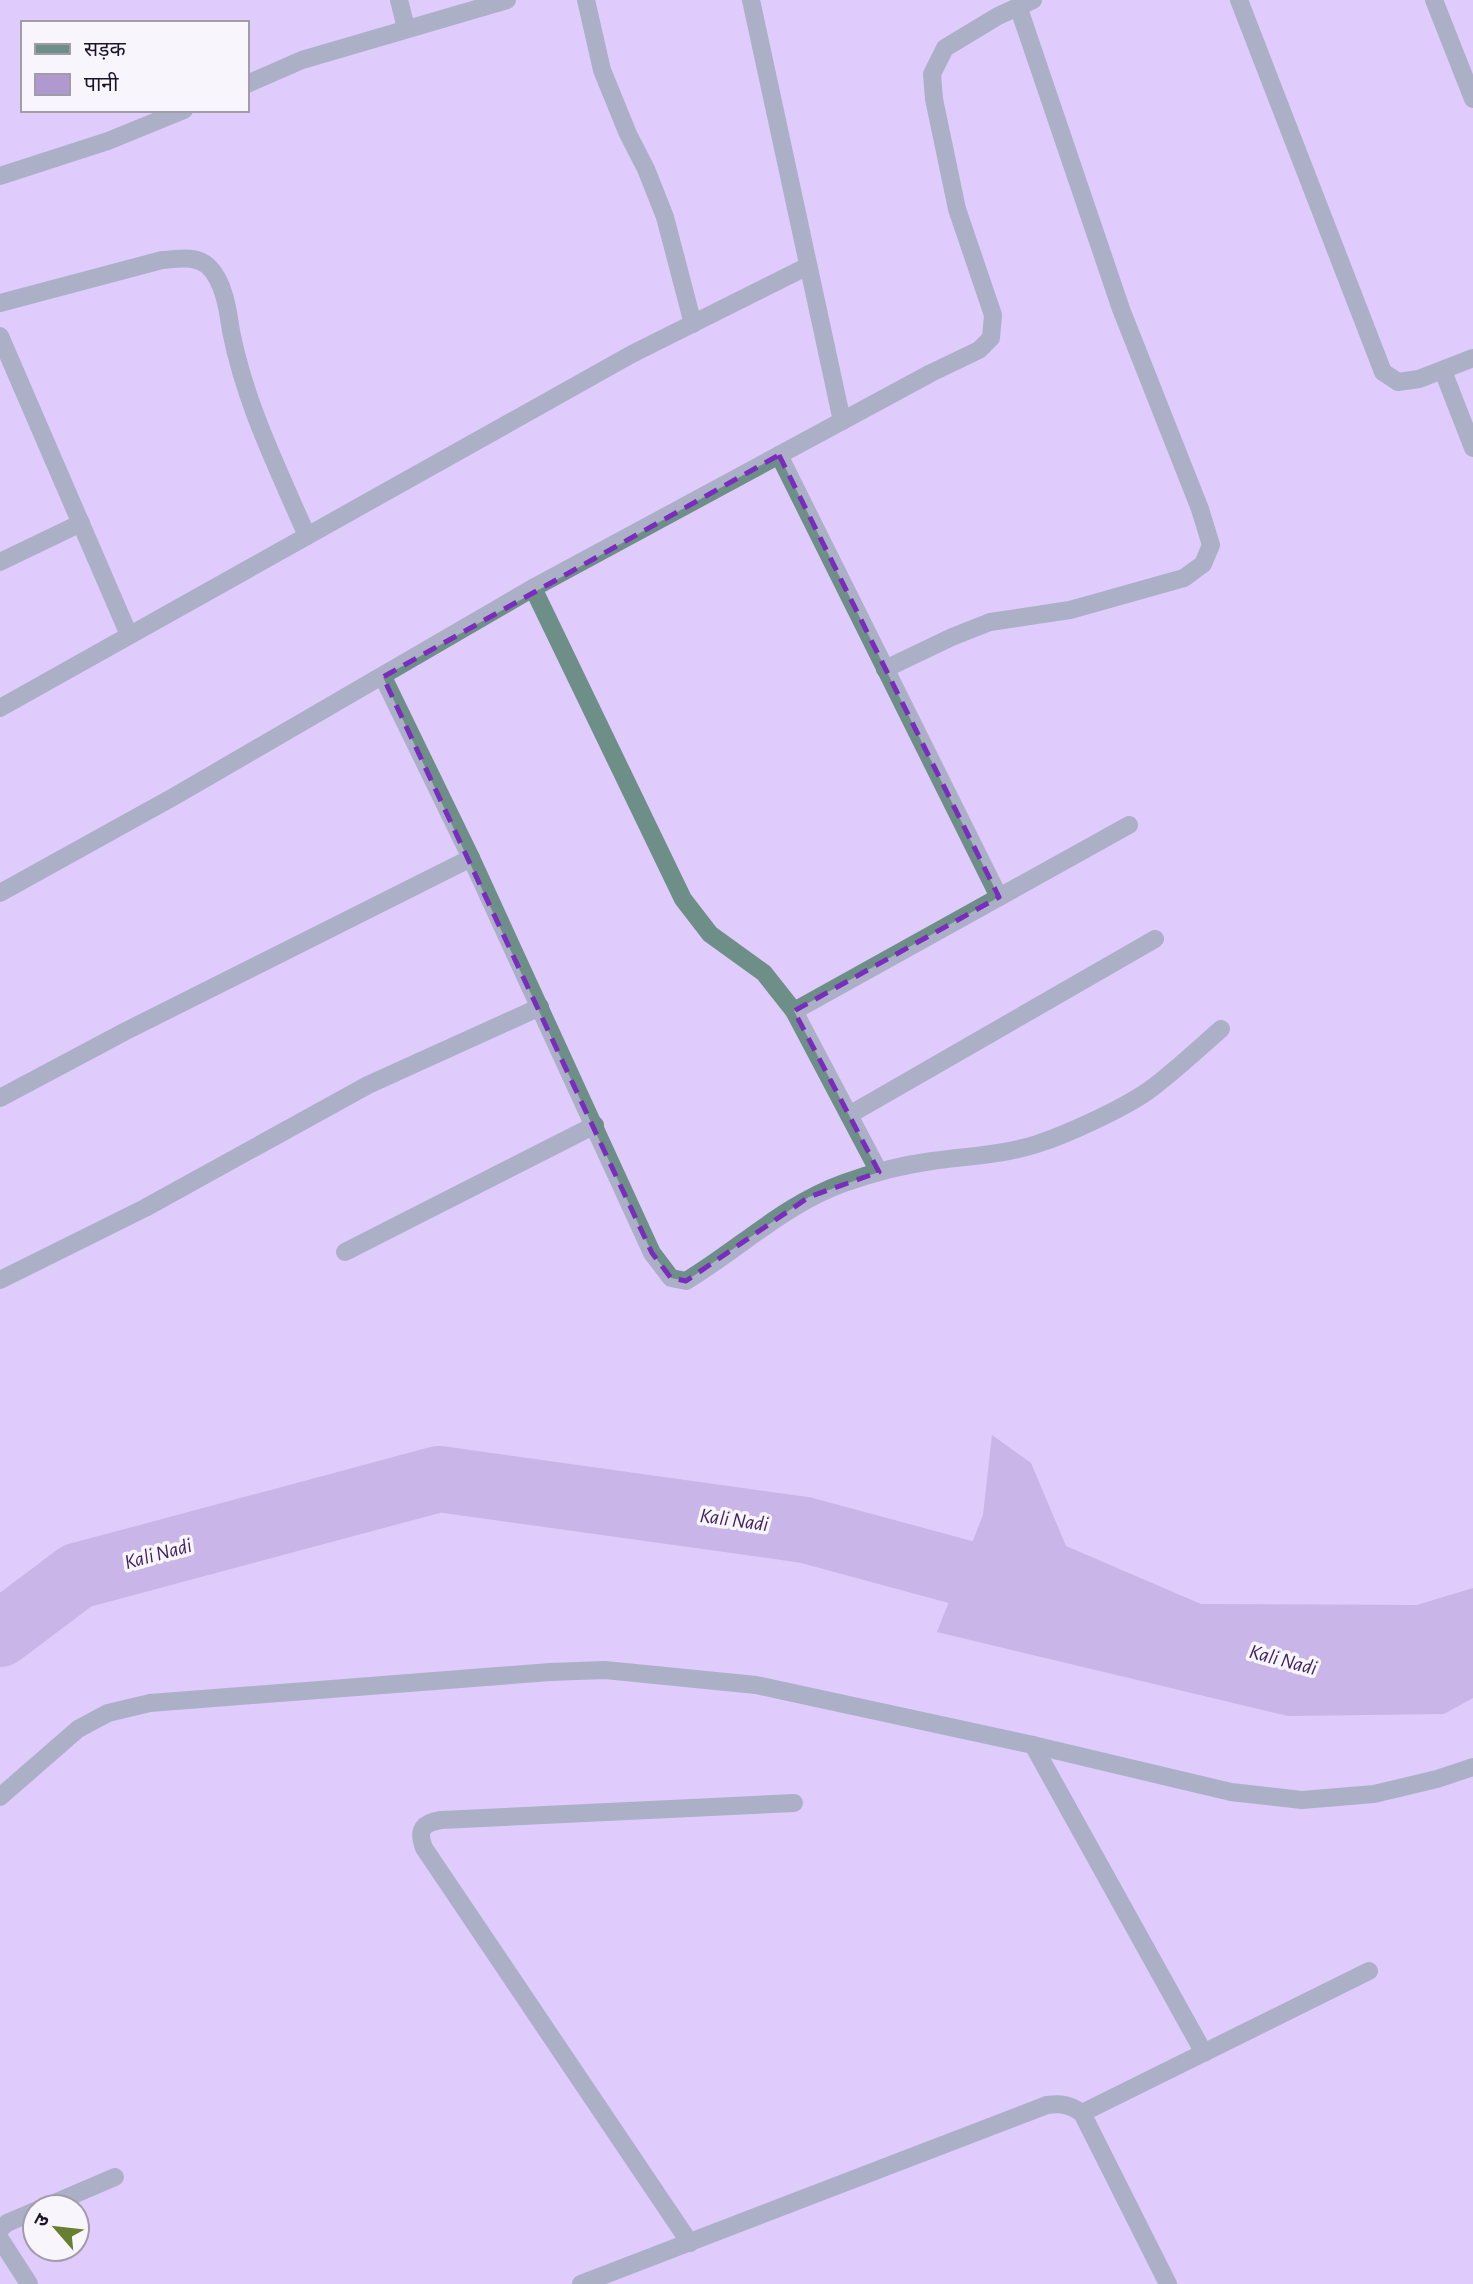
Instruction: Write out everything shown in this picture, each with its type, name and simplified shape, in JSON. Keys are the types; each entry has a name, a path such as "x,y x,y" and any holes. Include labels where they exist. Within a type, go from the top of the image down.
{"street":[{"path":"399,0 406,28"},
{"path":"248,84 302,60 507,0"},
{"path":"586,0 602,70 665,217 693,324"},
{"path":"751,0 842,421"},
{"path":"1239,0 1382,372 1398,382 1419,379 1473,358"},
{"path":"1434,0 1473,99"},
{"path":"0,893 383,677 533,588 931,373 979,350 991,338 993,316 957,209 934,99 932,74 946,48 1026,3 1121,309 1200,509 1211,545 1203,564 1184,578 1070,610 990,622 885,669"},
{"path":"0,176 108,141 179,112"},
{"path":"0,303 162,260 190,257 206,265 216,276 225,300 239,370 258,423 307,536"},
{"path":"0,708 632,354 808,266"},
{"path":"0,337 129,635"},
{"path":"1443,371 1473,448"},
{"path":"779,455 999,897"},
{"path":"0,562 81,523"},
{"path":"533,588 683,900 710,934 764,973 794,1011 879,1172"},
{"path":"383,677 471,859 652,1253 671,1278 685,1281 714,1264 808,1197 879,1172 929,1161 989,1154 1037,1144 1089,1122 1146,1093 1221,1029"},
{"path":"794,1011 1129,825"},
{"path":"0,1098 124,1032 471,859"},
{"path":"849,1115 1155,939"},
{"path":"0,1280 145,1208 368,1085 540,1007"},
{"path":"345,1252 595,1125"},
{"path":"0,1797 78,1729 108,1713 150,1703 605,1670 756,1685 1033,1745 1231,1792 1302,1800 1374,1794 1437,1779 1473,1767"},
{"path":"1033,1745 1204,2053"},
{"path":"690,2244 431,1859 420,1837 423,1827 441,1820 794,1803"},
{"path":"1082,2113 1369,1971"},
{"path":"581,2284 1047,2105 1059,2103 1072,2106 1082,2113 1168,2284"},
{"path":"79,2193 116,2177"},
{"path":"0,2229 21,2217"},
{"path":"0,2239 29,2284"}],"highlighted area":[{"path":"779,455 999,897 794,1011 879,1172 809,1197 686,1281 671,1278 652,1253 383,677"}],"water":[{"path":"992,1435 1031,1463 1066,1546 1201,1604 1417,1605 1473,1588 1473,1698 1444,1714 1288,1716 937,1632 983,1515"}],"waterway":[{"name":"Kali Nadi","path":"0,1634 77,1576 439,1479 805,1530 1049,1596"}]}
